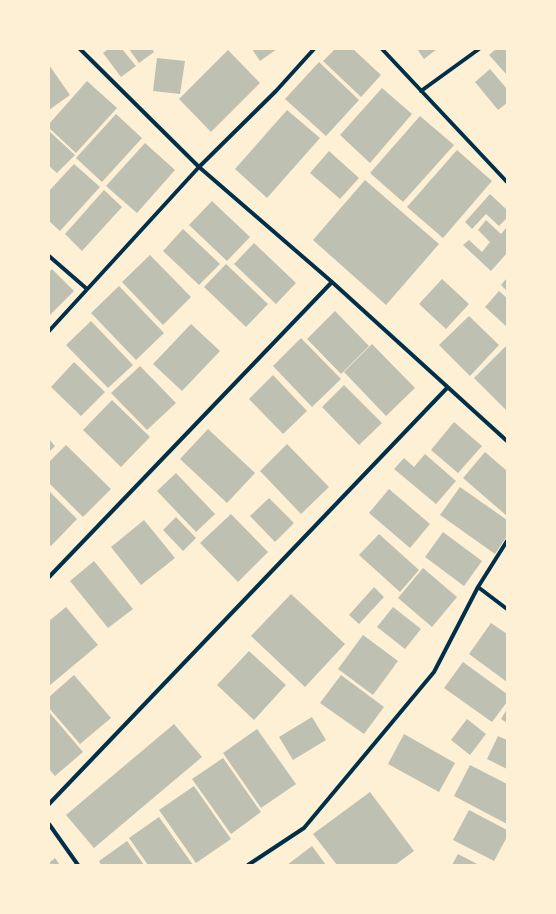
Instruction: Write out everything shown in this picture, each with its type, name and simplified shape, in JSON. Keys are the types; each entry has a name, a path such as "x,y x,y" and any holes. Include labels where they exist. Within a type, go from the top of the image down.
{"street":[{"path":"80,49 199,167 332,282 507,441"},
{"path":"49,332 199,167 276,91 314,49"},
{"path":"382,49 507,181"},
{"path":"421,91 479,49"},
{"path":"49,256 87,290"},
{"path":"49,577 332,282"},
{"path":"49,804 447,388"},
{"path":"248,865 304,828 434,672 478,587 507,541"},
{"path":"478,587 507,609"},
{"path":"49,824 78,865"}],"building":[{"path":"108,49 122,49 136,66 121,77 103,53"},
{"path":"129,49 152,49 154,52 139,63"},
{"path":"252,49 277,49 260,61"},
{"path":"335,49 353,49 381,75 361,97 323,61"},
{"path":"417,49 437,49 424,59"},
{"path":"496,49 507,49 507,75 489,55"},
{"path":"228,50 260,83 211,132 179,99"},
{"path":"157,58 185,61 180,94 153,91"},
{"path":"319,62 359,100 326,136 285,99"},
{"path":"49,65 70,95 49,110"},
{"path":"490,69 507,89 507,103 498,110 475,82"},
{"path":"87,81 117,108 76,153 49,128 49,124"},
{"path":"382,88 412,114 370,163 340,135"},
{"path":"287,110 320,138 267,198 235,169"},
{"path":"116,114 142,138 102,182 76,158"},
{"path":"420,116 454,145 403,202 370,173"},
{"path":"49,131 75,155 57,173 49,166"},
{"path":"145,143 175,170 137,213 106,186"},
{"path":"457,150 492,181 443,238 407,207"},
{"path":"329,151 359,178 340,199 310,173"},
{"path":"74,164 100,187 60,231 49,221 49,191"},
{"path":"365,180 439,244 386,305 313,240"},
{"path":"104,190 122,207 82,251 65,234"},
{"path":"490,194 507,210 507,218 499,226 486,214 472,229 465,222"},
{"path":"212,201 250,237 227,261 189,225"},
{"path":"486,220 501,234 507,227 507,253 491,271 463,245 469,240 482,252 490,242 478,230"},
{"path":"183,229 220,264 199,285 163,251"},
{"path":"254,243 296,283 276,304 234,264"},
{"path":"150,255 191,297 163,325 122,282"},
{"path":"226,264 268,304 246,327 204,287"},
{"path":"52,269 74,291 49,316 49,273"},
{"path":"507,278 507,291 501,285"},
{"path":"442,279 469,304 446,329 419,304"},
{"path":"119,286 164,333 136,360 91,313"},
{"path":"499,291 507,298 507,327 485,307"},
{"path":"335,311 369,346 341,374 307,339"},
{"path":"469,316 499,345 470,376 439,345"},
{"path":"91,321 133,365 108,388 66,345"},
{"path":"191,324 220,351 182,391 153,364"},
{"path":"301,338 341,379 312,407 273,366"},
{"path":"372,344 415,388 386,416 344,372"},
{"path":"507,345 507,411 474,378"},
{"path":"74,362 105,392 81,416 51,387"},
{"path":"140,366 176,403 147,430 111,393"},
{"path":"273,375 307,411 283,434 249,399"},
{"path":"344,385 382,423 359,445 322,407"},
{"path":"112,400 150,437 121,467 83,430"},
{"path":"454,422 482,446 458,473 431,450"},
{"path":"208,429 255,473 227,503 180,459"},
{"path":"49,439 55,446 49,452"},
{"path":"287,444 329,487 301,514 260,471"},
{"path":"66,445 111,489 83,517 49,483 49,462"},
{"path":"485,452 507,471 507,516 463,478"},
{"path":"425,454 456,481 436,504 394,469 404,458 414,467"},
{"path":"176,473 215,514 196,532 157,491"},
{"path":"460,487 507,520 507,536 495,554 440,515"},
{"path":"389,489 430,524 410,548 369,513"},
{"path":"49,491 77,519 51,546 49,544"},
{"path":"269,498 294,523 275,542 250,516"},
{"path":"231,514 268,552 238,582 200,543"},
{"path":"176,517 196,538 183,551 163,530"},
{"path":"144,520 175,558 141,585 111,547"},
{"path":"443,532 482,561 464,586 425,557"},
{"path":"379,534 419,570 400,592 359,555"},
{"path":"94,561 133,609 108,628 70,581"},
{"path":"423,568 457,597 432,627 398,598"},
{"path":"374,587 384,597 359,624 349,615"},
{"path":"291,594 345,644 305,687 251,636"},
{"path":"66,607 98,645 49,686 49,621"},
{"path":"393,607 421,629 405,649 377,627"},
{"path":"491,623 507,634 507,682 469,654"},
{"path":"363,635 398,661 373,695 338,669"},
{"path":"249,651 286,685 254,720 217,685"},
{"path":"463,662 507,694 507,702 492,722 444,688"},
{"path":"74,675 111,718 80,744 49,708 49,697"},
{"path":"341,675 384,707 364,734 320,703"},
{"path":"507,709 507,723 501,719"},
{"path":"49,712 83,752 55,776 49,769"},
{"path":"312,717 326,740 293,760 279,737"},
{"path":"467,719 486,734 470,755 451,740"},
{"path":"174,724 202,757 94,848 66,815"},
{"path":"257,729 296,784 261,808 223,753"},
{"path":"404,734 455,763 439,792 388,764"},
{"path":"498,736 507,740 507,769 487,759"},
{"path":"223,758 261,812 231,834 192,779"},
{"path":"470,765 507,784 507,824 454,796"},
{"path":"194,786 231,839 196,863 159,810"},
{"path":"370,792 414,851 395,865 337,865 313,834"},
{"path":"469,810 507,830 507,837 494,861 453,840"},
{"path":"159,817 193,865 148,865 129,838"},
{"path":"127,841 144,865 101,865 99,861"},
{"path":"312,846 326,865 287,865"},
{"path":"458,854 479,865 452,865"},
{"path":"55,858 60,865 49,865 49,863"}]}
